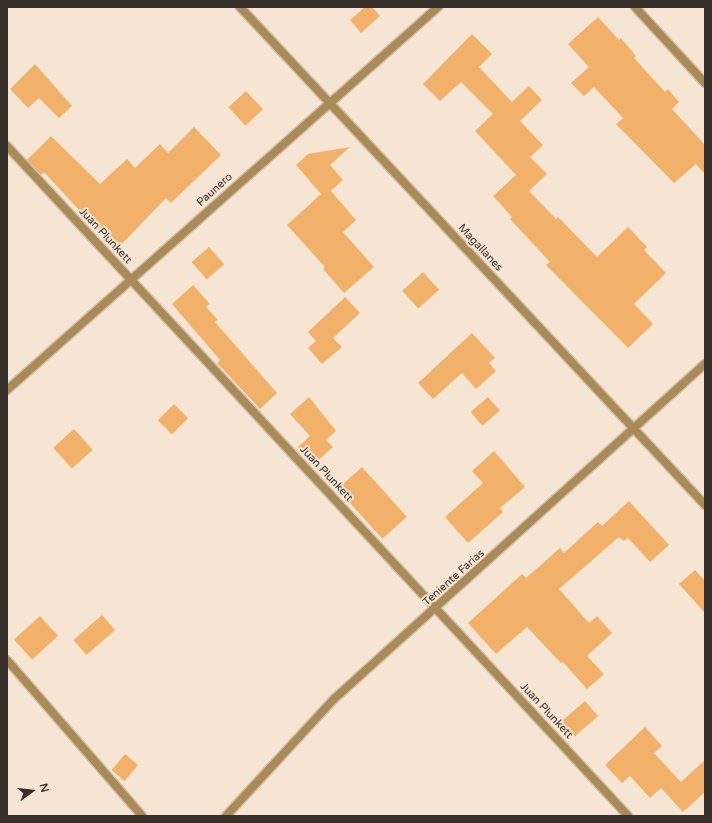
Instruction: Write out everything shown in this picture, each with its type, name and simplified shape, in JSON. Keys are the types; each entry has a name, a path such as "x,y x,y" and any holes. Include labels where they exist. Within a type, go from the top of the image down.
{"street":[{"name":"Magallanes","path":"240,7 328,103 636,429 705,505"},
{"name":"Paunero","path":"7,390 328,103 438,7"},
{"path":"635,7 705,83"},
{"name":"Juan Plunkett","path":"7,146 628,816"},
{"name":"Teniente Farías","path":"226,816 334,699 636,429 705,364"},
{"path":"7,660 142,816"}],"building":[{"path":"365,7 372,7 380,16 361,33 350,20"},
{"path":"598,17 619,40 621,38 636,56 634,58 665,92 668,89 679,102 672,109 705,145 705,174 696,164 674,183 616,124 623,118 594,87 584,96 571,83 589,67 568,44"},
{"path":"472,34 492,54 479,67 512,102 529,86 542,100 520,121 543,145 530,157 547,174 529,191 556,219 558,217 597,257 628,227 647,247 644,250 666,273 634,304 653,324 628,348 546,265 550,262 510,219 512,217 493,196 516,175 475,131 493,114 461,82 440,101 423,84"},
{"path":"35,64 72,106 59,118 39,98 28,108 10,89"},
{"path":"246,91 263,109 245,126 228,107"},
{"path":"194,127 221,155 171,203 166,198 116,250 44,172 41,175 27,160 51,136 100,184 127,159 135,168 160,144 168,153"},
{"path":"350,147 330,165 343,180 331,191 356,220 343,232 374,267 344,293 323,269 325,267 287,225 321,194 296,165 308,154"},
{"path":"209,247 224,264 207,279 192,262"},
{"path":"423,272 439,290 418,309 402,291"},
{"path":"193,285 210,304 206,307 218,320 215,322 277,393 260,409 217,363 220,360 172,304"},
{"path":"345,297 360,313 333,338 342,347 322,364 308,348 316,341 308,332"},
{"path":"472,333 495,358 489,363 496,371 476,389 462,373 433,399 418,383"},
{"path":"309,397 336,431 326,440 333,447 313,465 298,447 310,436 290,414"},
{"path":"488,397 500,411 482,426 471,412"},
{"path":"174,404 188,418 172,434 158,420"},
{"path":"74,429 93,450 72,469 53,448"},
{"path":"494,451 525,487 500,508 503,512 468,543 445,517 483,483 472,471"},
{"path":"362,467 407,517 382,539 337,489"},
{"path":"629,501 669,545 650,562 628,538 624,541 619,537 559,589 589,623 597,616 612,633 587,656 604,674 587,689 563,662 561,663 527,627 496,654 468,623 522,574 526,578 560,548 564,553 598,522 602,526"},
{"path":"695,570 705,581 705,613 679,584"},
{"path":"102,615 115,630 86,655 73,640"},
{"path":"40,616 58,636 32,659 14,639"},
{"path":"585,701 598,716 575,736 562,721"},
{"path":"645,727 662,746 654,753 681,782 705,760 705,792 683,812 661,788 650,798 630,776 622,783 605,765"},
{"path":"125,754 138,765 125,781 112,770"}]}
